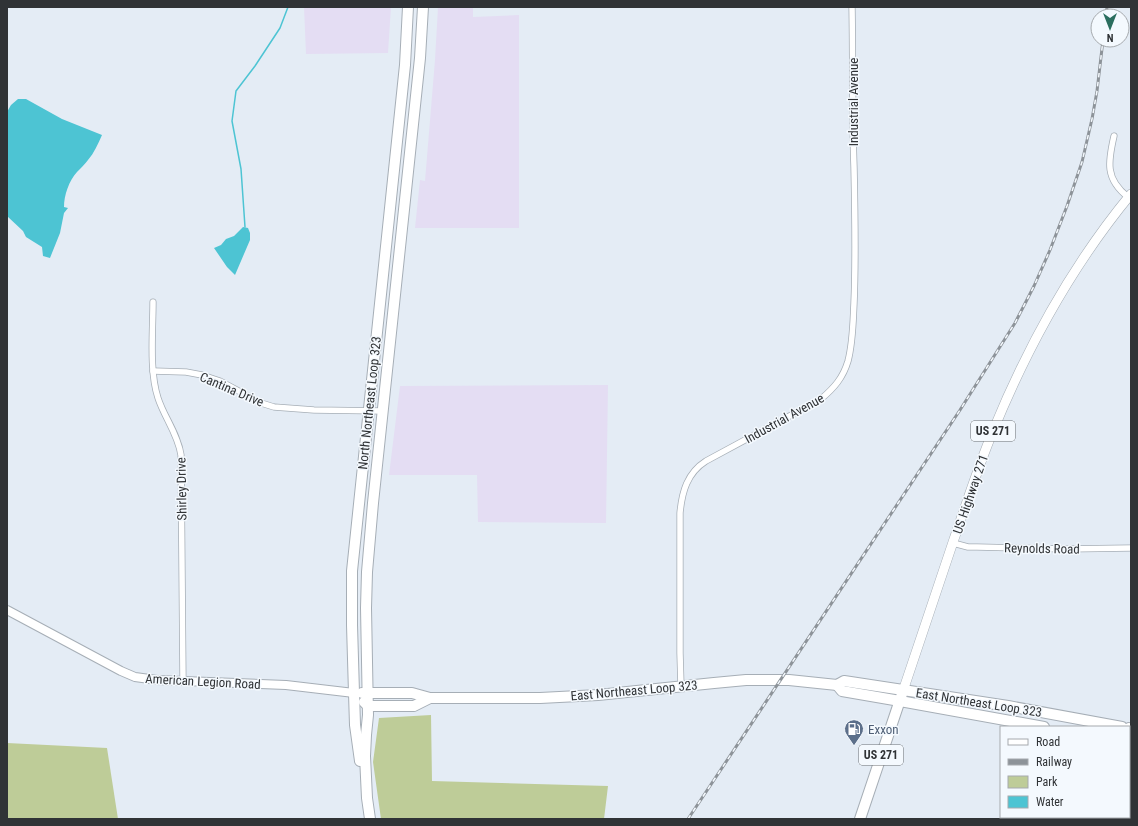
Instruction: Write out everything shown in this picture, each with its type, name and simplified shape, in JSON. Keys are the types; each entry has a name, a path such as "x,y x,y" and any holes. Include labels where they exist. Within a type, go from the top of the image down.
{"highway":[{"name":"North Northeast Loop 323","path":"370,819 355,725 352,571 405,65 408,7"},
{"name":"North Northeast Loop 323","path":"367,798 367,572 412,139 420,58 423,7"},
{"path":"397,137 412,139"},
{"path":"374,358 388,360"},
{"path":"352,571 367,572"},
{"name":"East Northeast Loop 323","path":"368,693 412,693 430,698 571,697 720,682 764,680 804,681 836,685 844,682 1006,720 1039,726"},
{"path":"354,693 368,706"},
{"name":"American Legion Road","path":"354,693 368,693"},
{"name":"East Northeast Loop 323","path":"901,696 1008,706 1089,724 1111,726"},
{"name":"US Highway 271","path":"860,819 901,696"},
{"name":"East Northeast Loop 323","path":"368,706 414,706 430,698"},
{"path":"1006,720 1008,706"}],"main road":[{"name":"US Highway 271","path":"901,696 974,482 993,430 1016,378 1052,311 1084,259 1107,225 1130,197"}],"street":[{"name":"Industrial Avenue","path":"681,686 680,513 682,494 689,478 696,469 706,461 821,399 836,385 843,374 848,361 851,345 853,313 856,222 852,131 852,7"},
{"path":"1114,136 1109,159 1111,173 1116,186 1130,197"},
{"name":"Shirley Drive","path":"153,302 153,371 158,398 177,439 180,455 183,681"},
{"name":"Cantina Drive","path":"153,371 186,372 202,375 220,381 274,407 306,410 383,411"},
{"name":"Reynolds Road","path":"953,543 977,547 1066,549 1131,548"},
{"name":"American Legion Road","path":"7,610 112,667 128,674 149,679 286,685 354,693"}],"shaded area":[{"path":"304,7 391,7 388,53 306,54"},
{"path":"438,7 473,7 473,17 519,15 519,228 415,228 420,180 425,181"},
{"path":"608,385 606,523 478,522 477,475 389,475 400,386"}],"green space":[{"path":"431,715 432,781 608,786 604,819 381,819 373,762 379,718"},
{"path":"7,743 107,748 118,819 7,819"}],"water":[{"path":"18,99 26,99 62,119 102,135 86,163 77,172 69,184 64,202 64,207 68,208 64,213 60,233 50,258 43,256 42,247 26,237 23,231 7,216 7,112 11,105"},
{"path":"243,227 248,228 250,240 235,275 227,267 214,248 221,245 226,239 234,236"}],"waterway":[{"path":"245,227 241,169 232,121 236,91 255,66 280,28 288,7"}],"railway":[{"path":"688,819 960,410 1015,323 1050,250 1082,162 1097,91 1102,48"}],"place":[{"name":"Exxon","path":"854,746"}]}
